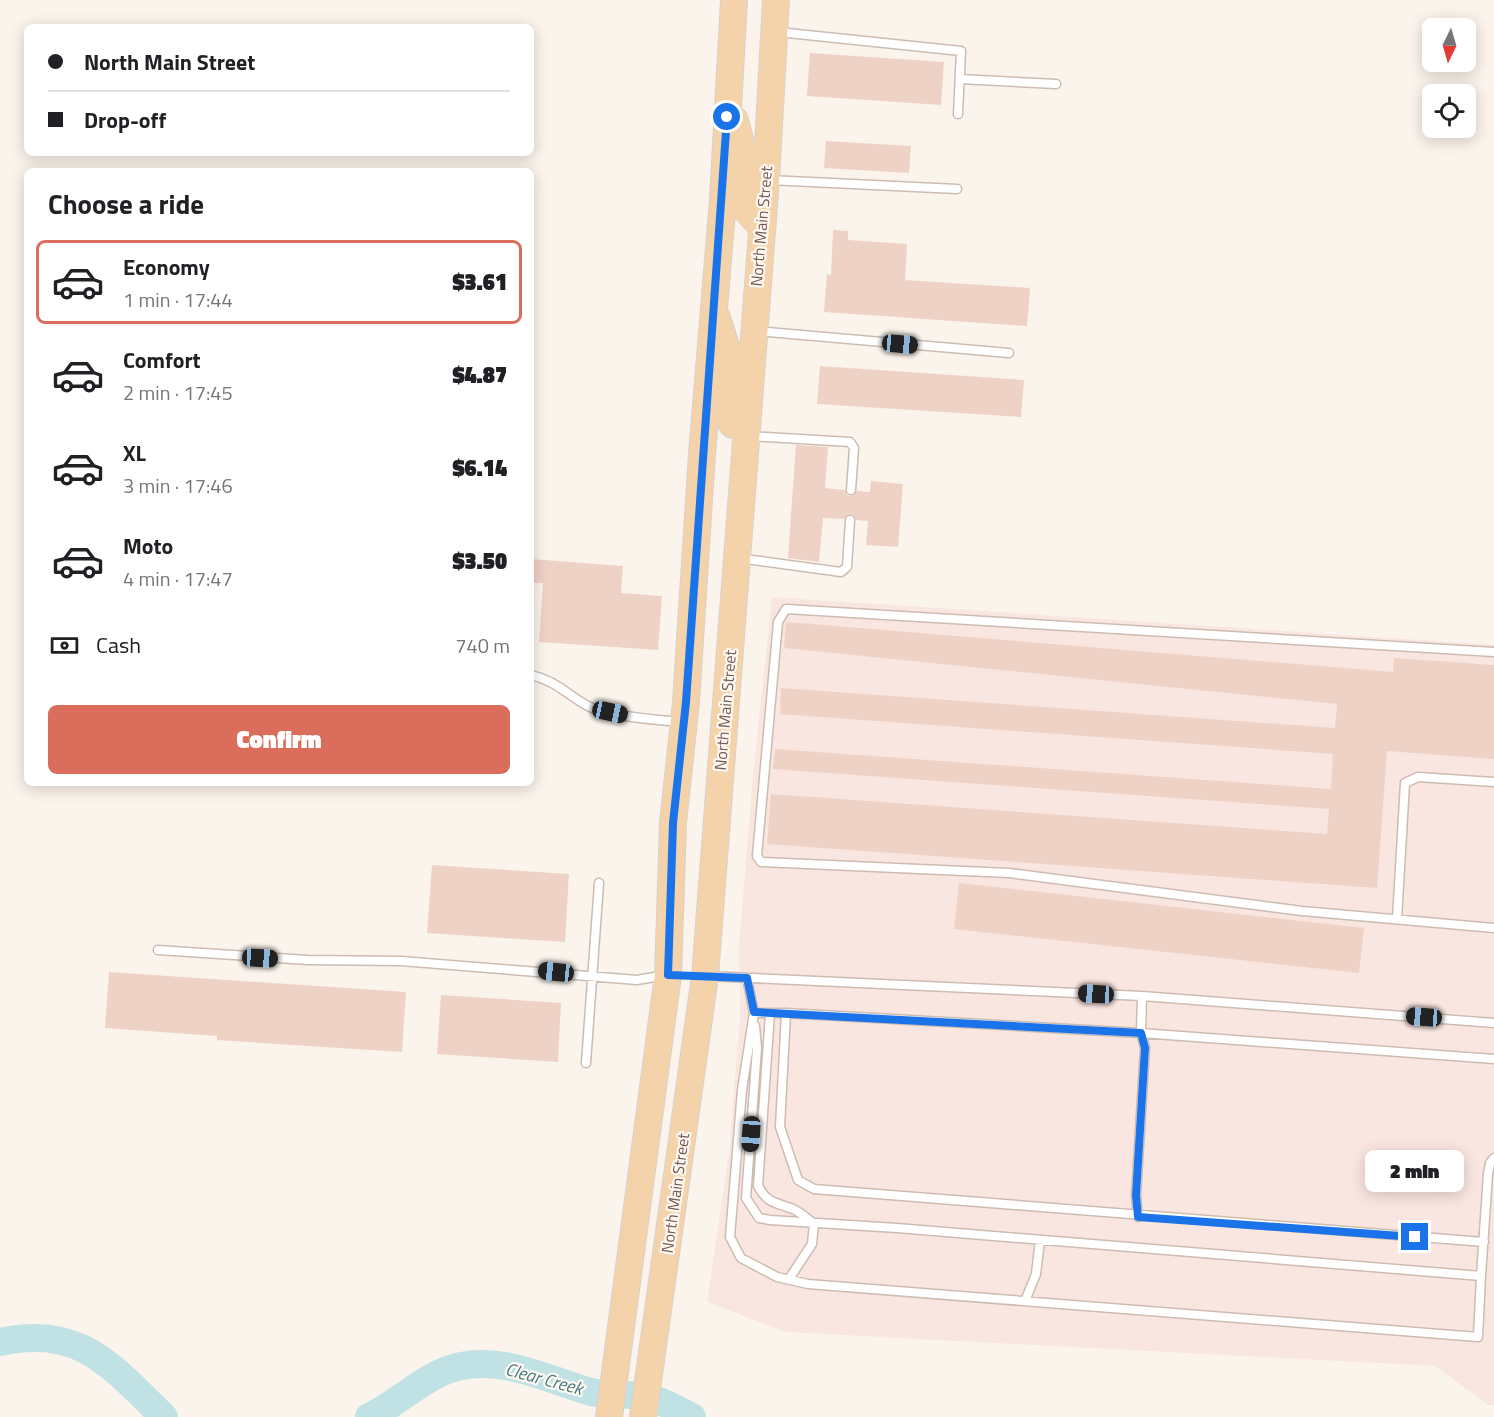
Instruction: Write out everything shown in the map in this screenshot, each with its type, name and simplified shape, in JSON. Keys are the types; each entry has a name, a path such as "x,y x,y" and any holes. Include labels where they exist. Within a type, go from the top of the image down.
{"main road":[{"path":"609,1417 668,975 673,823 684,723 734,0"},
{"name":"North Main Street","path":"643,1417 705,975 716,808 766,180 776,0"},
{"path":"729,97 746,164 744,208 761,226"},
{"path":"720,228 742,256 742,307 753,331"},
{"path":"714,309 731,361 730,423 745,435"},
{"path":"684,723 724,727"},
{"path":"668,975 705,975"}],"lane":[{"path":"774,32 962,51 958,114"},
{"path":"960,79 1056,84"},
{"path":"766,180 957,189"},
{"path":"753,331 1009,352"},
{"path":"745,435 850,442 854,448 851,490"},
{"path":"737,558 841,572 847,567 849,520"},
{"path":"1494,652 786,609 778,622 757,856 761,862 1009,873 1302,911 1494,928"},
{"path":"534,676 563,687 589,707 630,716 684,723"},
{"path":"1397,920 1405,783 1418,777 1494,782"},
{"path":"586,1063 599,883"},
{"path":"158,950 308,960 401,961 637,980 668,975"},
{"path":"705,975 1142,996 1494,1023"},
{"path":"747,978 754,1012 757,1048 746,1198 759,1218 1481,1276"},
{"path":"1138,1217 1136,1195 1145,1048 1141,1033 1142,996"},
{"path":"754,1012 1141,1033 1494,1059"},
{"path":"754,1012 742,1090 730,1237 741,1258 777,1276 808,1284 1478,1337 1488,1174 1490,1163 1494,1158"},
{"path":"770,1013 758,1186 764,1197 776,1204 795,1210 814,1223"},
{"path":"786,1013 780,1127 798,1180 814,1189 1138,1217 1484,1242"},
{"path":"789,1279 812,1244 814,1223"},
{"path":"1025,1301 1036,1274 1041,1240"}],"shaded area":[{"path":"772,597 1494,645 1494,1405 1488,1405 1435,1366 786,1332 707,1302 729,1152 740,1016 739,945 753,776"}],"building":[{"path":"810,53 944,62 941,105 807,96"},
{"path":"826,141 911,146 909,173 824,168"},
{"path":"833,230 848,231 848,240 907,244 905,280 1030,288 1027,326 824,312 827,274 831,275"},
{"path":"820,366 1024,380 1021,417 817,404"},
{"path":"796,445 828,447 825,488 845,490 847,495 851,496 857,491 870,492 871,481 903,484 898,547 866,545 868,521 856,520 854,515 850,514 844,519 823,518 819,562 788,558"},
{"path":"534,559 623,566 621,593 662,596 658,650 539,642 543,583 534,583"},
{"path":"786,622 1393,672 1394,658 1494,665 1494,759 1387,751 1377,888 767,844 771,794 1327,834 1329,809 773,769 775,749 1331,789 1333,754 780,714 781,688 1335,728 1337,704 784,648"},
{"path":"432,865 569,874 565,942 427,933"},
{"path":"959,883 1364,928 1359,973 954,929"},
{"path":"109,972 406,992 402,1052 217,1040 217,1036 105,1028"},
{"path":"441,995 561,1003 558,1062 437,1054"}],"waterway":[{"name":"Clear Creek","path":"0,1342 28,1338 52,1339 73,1344 110,1366 164,1417"},
{"name":"Clear Creek","path":"369,1417 436,1375 461,1366 478,1364 511,1367 591,1392 652,1398 692,1417"}],"route":[{"path":"727,117 686,702 673,823 668,975 747,978 754,1012 1141,1033 1145,1048 1136,1195 1138,1217 1415,1237"}]}
